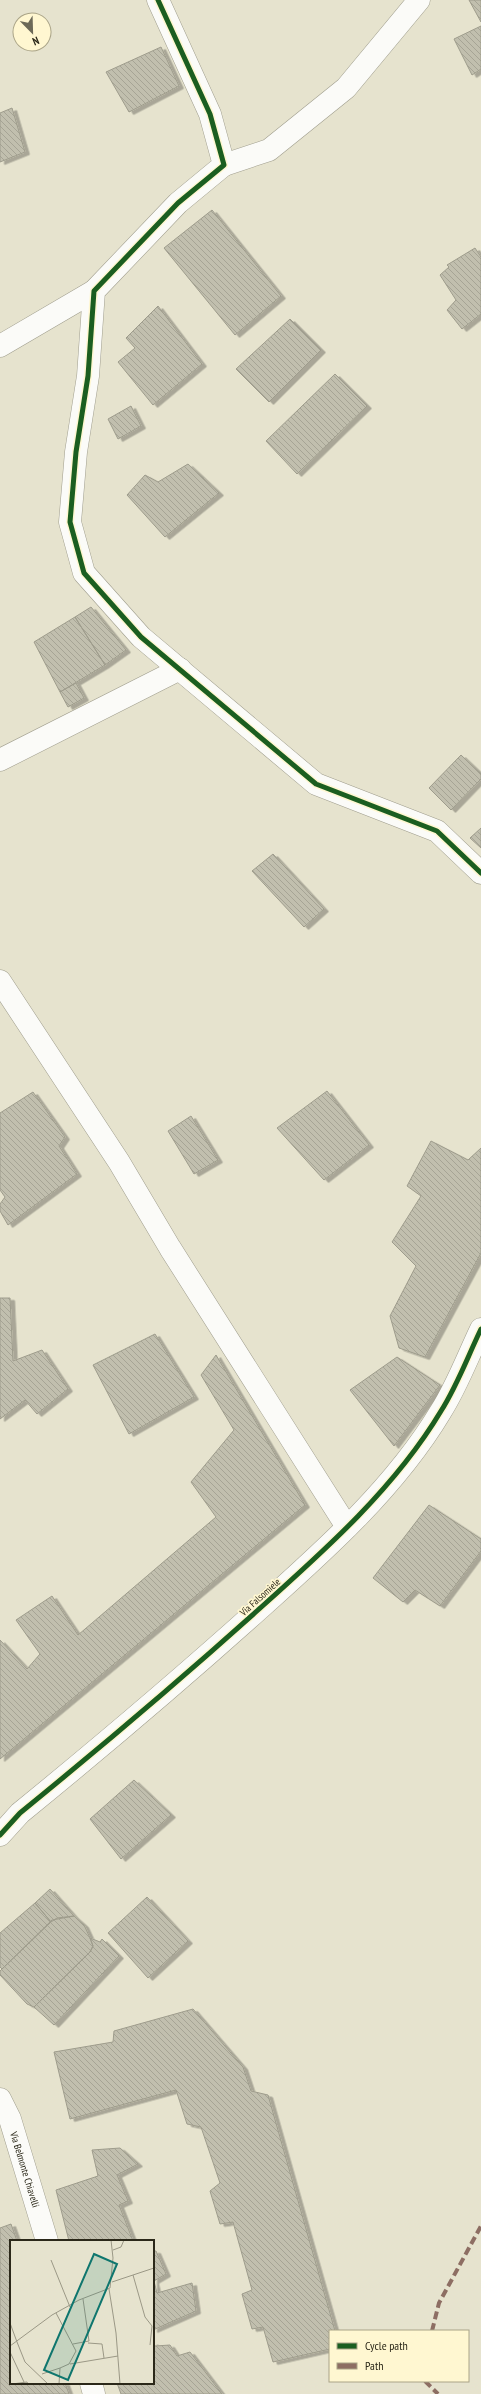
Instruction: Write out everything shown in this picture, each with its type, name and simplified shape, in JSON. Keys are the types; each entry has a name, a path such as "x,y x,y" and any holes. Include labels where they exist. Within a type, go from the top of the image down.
{"street":[{"path":"158,0 210,114 224,165"},
{"path":"0,346 94,291 178,203 224,165 269,150 346,88 419,0"},
{"path":"94,291 88,376 76,452 70,522 84,573 142,637 316,784 437,831 481,873"},
{"path":"0,760 180,669"},
{"path":"0,981 119,1162 170,1248 347,1526"},
{"name":"Via Falsomiele","path":"0,1834 20,1813 170,1689 312,1563 398,1471 441,1411 481,1329"},
{"name":"Via Belmonte Chiavelli","path":"0,2099 10,2119 47,2240"},
{"path":"91,2384 94,2394"}],"building":[{"path":"469,0 481,0 481,22"},
{"path":"481,26 481,69 472,75 454,39"},
{"path":"161,47 179,86 129,112 106,72"},
{"path":"12,108 25,152 0,162 0,113"},
{"path":"212,210 281,296 235,335 164,248"},
{"path":"475,248 481,257 481,314 462,329 447,310 456,300 440,275 449,267 447,265"},
{"path":"158,306 202,364 153,405 118,362 135,348 126,338"},
{"path":"290,319 321,350 269,402 236,369"},
{"path":"335,374 367,406 297,474 266,441"},
{"path":"131,406 141,426 118,439 108,419"},
{"path":"188,464 219,493 165,537 127,495 145,475 158,482"},
{"path":"91,607 126,650 105,665 75,617"},
{"path":"75,617 105,665 60,692 34,642"},
{"path":"76,683 84,698 68,707 60,692"},
{"path":"461,755 481,774 481,779 451,810 429,788"},
{"path":"481,828 481,848 470,838"},
{"path":"273,854 324,909 304,927 252,871"},
{"path":"327,1091 369,1145 324,1180 277,1128"},
{"path":"33,1092 65,1137 59,1146 77,1174 8,1225 0,1211 0,1204 5,1197 0,1190 0,1113"},
{"path":"191,1116 218,1160 194,1174 168,1131"},
{"path":"431,1141 468,1160 481,1148 481,1253 425,1357 399,1348 390,1316 416,1266 392,1242 421,1196 407,1186"},
{"path":"0,1298 10,1298 13,1361 42,1350 68,1389 37,1414 25,1400 0,1419"},
{"path":"155,1334 194,1397 129,1434 93,1365"},
{"path":"216,1355 305,1505 0,1759 0,1640 27,1669 40,1654 16,1620 52,1596 78,1635 216,1517 191,1482 234,1430 201,1375"},
{"path":"397,1357 440,1385 394,1446 350,1390"},
{"path":"429,1505 481,1539 481,1551 440,1606 415,1590 403,1602 373,1578"},
{"path":"134,1780 171,1815 121,1859 90,1819"},
{"path":"50,1889 74,1916 57,1918 51,1922 35,1903"},
{"path":"147,1897 188,1941 148,1978 108,1933"},
{"path":"35,1903 51,1922 2,1969 0,1967 0,1933"},
{"path":"74,1916 84,1925 90,1938 93,1946 90,1952 34,2007 27,2004 0,1975 0,1971 52,1920"},
{"path":"90,1938 100,1942 102,1939 119,1956 54,2025 34,2007 90,1952 93,1946"},
{"path":"193,2009 243,2067 251,2091 268,2095 335,2330 329,2330 329,2349 273,2362 263,2327 252,2329 242,2294 252,2290 233,2222 220,2224 210,2191 220,2183 201,2127 187,2124 176,2090 70,2119 54,2052 113,2042 114,2031"},
{"path":"120,2148 138,2164 117,2175 128,2201 119,2205 133,2240 69,2240 56,2190 98,2176 92,2150"},
{"path":"11,2224 17,2240 10,2240 10,2384 65,2384 69,2394 0,2394 0,2228"},
{"path":"154,2251 156,2251 166,2274 154,2281"},
{"path":"154,2281 157,2293 192,2283 196,2311 154,2330"},
{"path":"154,2344 155,2346 170,2345 177,2356 190,2352 222,2394 121,2394 117,2384 154,2384"}],"marked path":[{"path":"432,2330 439,2303 481,2226"},
{"path":"426,2382 438,2394"}],"cycle path":[{"path":"158,0 210,114 224,165 178,203 94,291 88,376 76,452 70,522 84,573 141,637 316,784 437,831 481,873"},
{"path":"0,1835 20,1813 140,1713 229,1636 308,1565 357,1517 380,1492 423,1439 452,1391 481,1329"}]}
